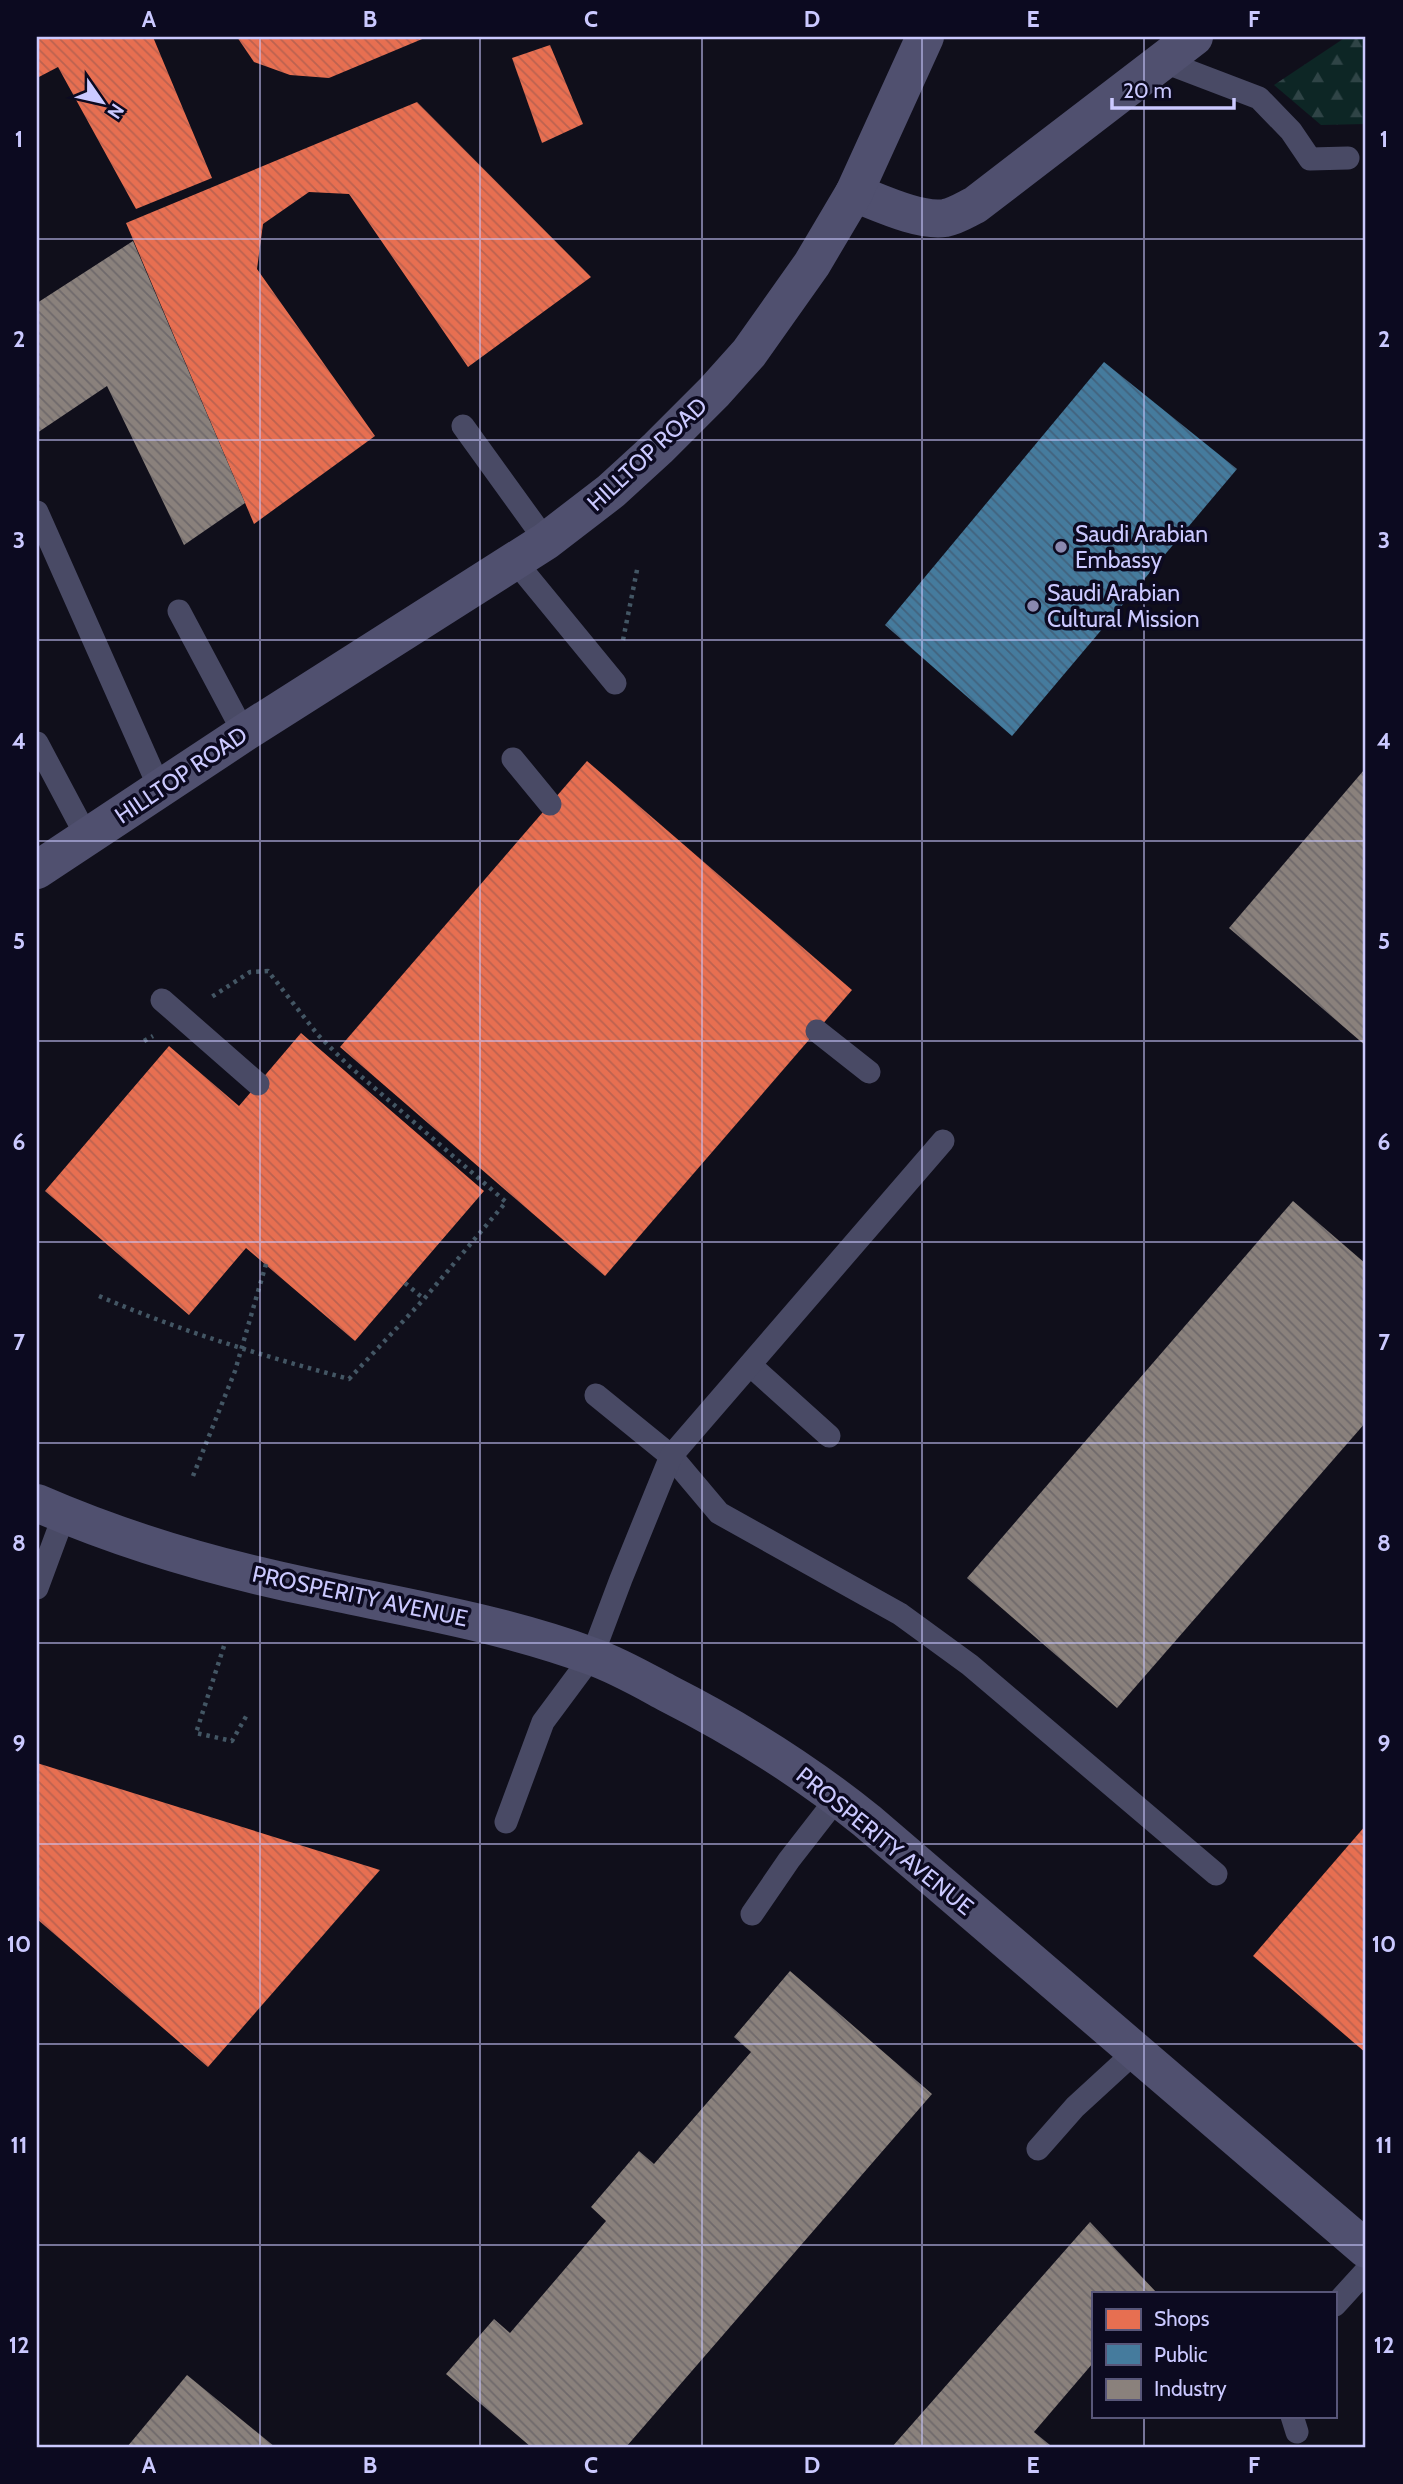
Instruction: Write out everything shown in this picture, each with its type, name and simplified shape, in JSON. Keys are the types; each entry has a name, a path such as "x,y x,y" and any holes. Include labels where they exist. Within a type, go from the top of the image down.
{"street":[{"name":"HILLTOP ROAD","path":"37,870 244,733 546,541 611,491 714,393 749,353 805,275 854,193 925,37"},
{"path":"854,193 921,217 942,218 958,214 986,197 1194,37"},
{"name":"PROSPERITY AVENUE","path":"50,1509 173,1552 271,1579 474,1620 592,1656 667,1692 741,1733 838,1797 1366,2249"}],"lane":[{"path":"1162,61 1259,98 1291,131 1310,159 1348,158"},
{"path":"463,426 546,541"},
{"path":"37,512 160,789"},
{"path":"514,560 615,683"},
{"path":"179,611 244,733"},
{"path":"37,743 87,837"},
{"path":"513,759 550,804"},
{"path":"162,1000 258,1084"},
{"path":"817,1031 869,1072"},
{"path":"506,1822 543,1722 592,1656 671,1456 943,1141"},
{"path":"750,1365 830,1436"},
{"path":"596,1395 671,1456 719,1513 910,1621 970,1665 1216,1874"},
{"path":"37,1588 50,1509"},
{"path":"752,1914 838,1797"},
{"path":"1038,2149 1075,2107 1136,2051"},
{"path":"1336,2304 1366,2271"}],"path":[{"path":"615,683 638,565"},
{"path":"99,1296 159,1322 241,1349 349,1379 424,1299 506,1202 348,1065 318,1035 268,971 250,972 144,1041"},
{"path":"193,1476 241,1349 266,1264"},
{"path":"405,1283 424,1299"},
{"path":"224,1646 196,1734 232,1741 248,1713"}],"green space":[{"path":"1346,37 1366,37 1366,124 1321,125 1274,85"}],"building: Shops":[{"path":"37,37 153,37 212,178 136,209 58,67 37,78"},
{"path":"237,37 427,37 329,78 290,75 254,62"},
{"path":"550,45 583,124 542,143 512,58"},
{"path":"417,102 591,277 468,367 349,194 309,192 263,224 257,269 375,436 254,524 126,223"},
{"path":"587,761 852,990 605,1276 340,1047"},
{"path":"301,1033 484,1191 355,1341 246,1248 189,1315 45,1191 169,1046 239,1106"},
{"path":"37,1763 380,1870 208,2067 37,1919"},
{"path":"1366,1825 1366,2053 1253,1956"}],"building: Public":[{"name":"Saudi Arabian Embassy","path":"1104,362 1237,469 1012,736 885,625"}],"building: Industry":[{"path":"133,241 245,503 184,545 107,386 37,433 37,303"},
{"path":"1364,770 1366,772 1366,1046 1229,928"},
{"path":"1293,1201 1366,1264 1366,1422 1117,1708 967,1578"},
{"path":"790,1971 932,2094 626,2447 531,2447 446,2374 494,2319 510,2333 606,2221 591,2207 639,2151 654,2164 751,2052 734,2037"},
{"path":"1090,2222 1156,2292 1092,2292 1092,2364 1034,2432 1050,2445 1048,2447 892,2447"},
{"path":"187,2375 275,2447 127,2447"}],"place":[{"name":"Saudi Arabian Embassy","path":"1061,547"},
{"name":"Saudi Arabian Cultural Mission","path":"1033,606"}]}
